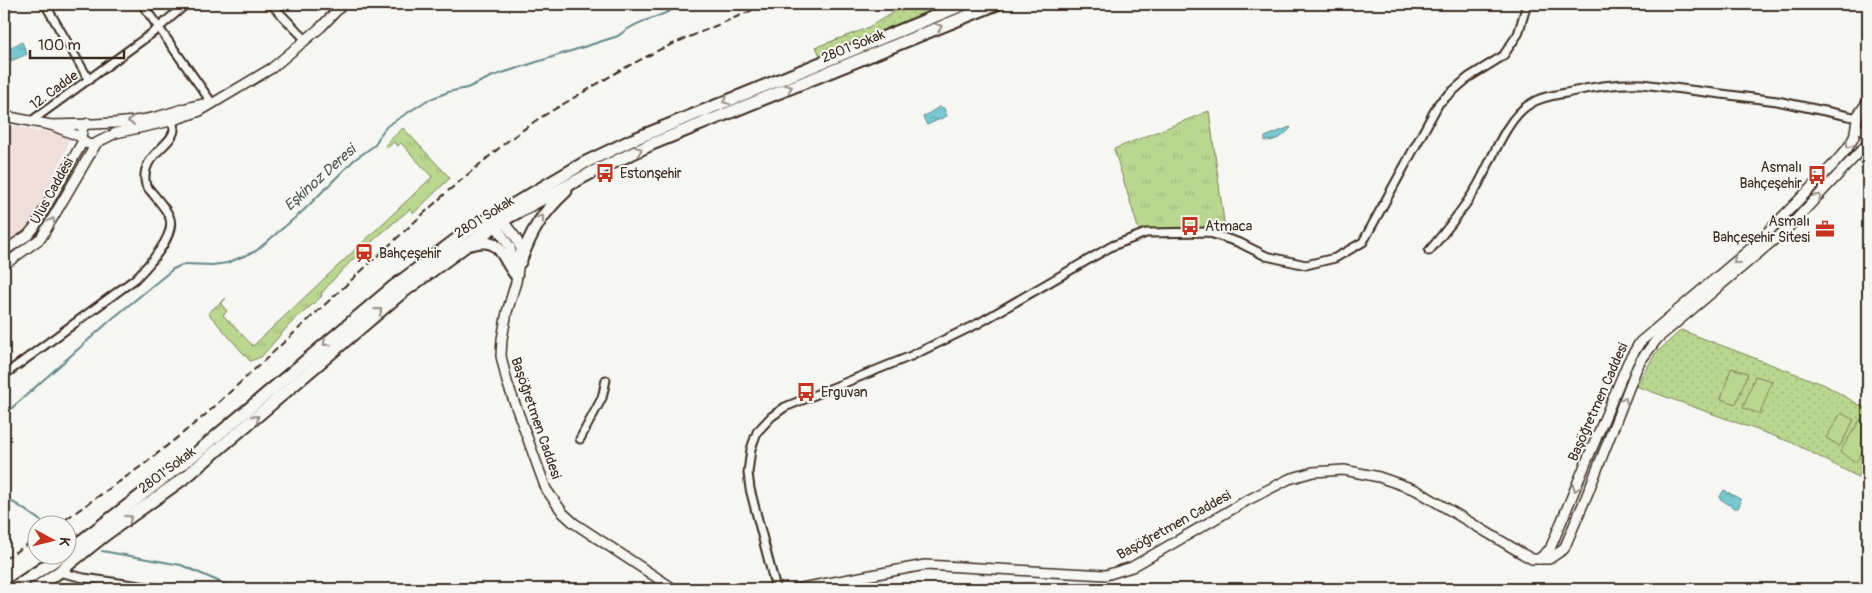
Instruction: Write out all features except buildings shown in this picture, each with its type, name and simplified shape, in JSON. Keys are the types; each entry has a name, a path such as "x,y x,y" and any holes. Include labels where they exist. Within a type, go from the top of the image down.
{"main road":[{"name":"2801 Sokak","path":"34,589 187,476 399,294 497,221 584,163 662,127 965,4"},
{"name":"2801 Sokak","path":"78,543 194,455 393,287 465,233 497,221 616,160 675,134 997,4"},
{"path":"520,262 530,236 543,215 581,178"},
{"path":"467,245 480,241 499,248 516,278"},
{"path":"12,589 46,566"},
{"name":"2801 Sokak","path":"56,566 59,572"}],"street":[{"path":"45,4 88,80"},
{"path":"142,4 212,103"},
{"name":"12. Cadde","path":"30,122 159,28 186,4"},
{"path":"271,4 306,40"},
{"path":"51,125 89,144 98,143 116,133 170,117 198,104 212,103 272,68 306,40 343,4"},
{"path":"776,589 750,489 748,473 757,432 771,417 796,402 911,356 971,327 1112,246 1146,233 1207,232 1240,243 1266,256 1306,265 1336,258 1363,242 1439,103 1468,78 1503,56 1518,34 1527,4"},
{"path":"1429,252 1456,218 1476,188 1501,140 1518,113 1530,103 1551,96 1602,85 1620,83 1642,84 1777,101 1861,115 1866,134 1868,134"},
{"name":"Başöğretmen Caddesi","path":"1539,559 1550,549 1628,362 1640,342 1756,244 1848,148 1868,101"},
{"path":"4,116 51,125 118,123 170,117"},
{"path":"4,375 135,279 164,242 170,231 169,217 146,185 145,173 153,155 173,133 174,128 170,117"},
{"path":"82,139 81,130 91,123 99,125 103,135 98,143"},
{"name":"Ulus Caddesi","path":"4,251 28,235 34,228 82,139"},
{"name":"Ulus Caddesi","path":"4,264 41,238 98,143"},
{"name":"Başöğretmen Caddesi","path":"796,589 925,566 1106,575 1132,567 1246,501 1289,479 1327,471 1344,470 1379,476 1416,490 1523,554 1539,559 1549,559 1564,549 1639,365 1657,339 1787,230 1868,143"},
{"path":"497,221 511,230 519,243 520,262"},
{"path":"497,221 510,247 516,278"},
{"name":"Başöğretmen Caddesi","path":"520,262 507,312 501,356 508,382 546,489 563,513 574,523 674,589"},
{"path":"580,439 602,398 606,380"},
{"path":"1605,416 1616,420"},
{"path":"59,572 84,578 161,589"}],"shaded area":[{"path":"4,124 36,131 56,132 66,136 68,140 66,150 33,222 25,232 4,246"}],"green space":[{"path":"908,4 947,4 820,56 816,47 865,29"},
{"path":"1209,111 1225,229 1139,231 1114,149"},
{"path":"403,128 450,178 414,213 410,209 363,250 331,282 321,294 322,296 289,325 261,357 250,361 208,313 226,298 221,304 227,311 223,315 253,346 432,177 401,143 398,146 394,142 387,148 385,145"},
{"path":"1681,330 1825,385 1868,410 1868,462 1858,477 1793,443 1636,386 1655,354"},
{"path":"1731,368 1748,373 1736,404 1721,399"},
{"path":"1755,376 1772,381 1760,414 1743,408"},
{"path":"1841,413 1854,420 1840,446 1826,438"},
{"path":"1860,420 1868,426 1868,442 1856,462 1840,452"}],"water":[{"path":"22,42 27,54 4,64 4,50"},
{"path":"939,107 944,108 947,116 927,125 923,117"},
{"path":"1290,127 1279,138 1265,141 1265,137"},
{"path":"1724,490 1740,499 1741,502 1738,508 1734,508 1719,498"}],"waterway":[{"name":"Eşkinoz Deresi","path":"4,415 112,319 173,269 185,264 212,265 227,263 256,251 303,211 354,160 375,145 387,126 426,101 448,92 467,88 493,76 618,36 626,30 666,13 681,4"},
{"path":"4,498 34,516"},
{"path":"102,551 181,565 234,588"}],"railway":[{"path":"70,516 143,465 204,416 447,192 505,143 538,119 619,71 661,49 767,4"},
{"path":"4,559 28,544"}],"place":[{"name":"Estonşehir","path":"605,173"},
{"name":"Asmalı Bahçeşehir","path":"1817,175"},
{"name":"Atmaca","path":"1190,226"},
{"name":"Asmalı Bahçeşehir Sitesi","path":"1825,229"},
{"name":"Bahçeşehir","path":"364,253"},
{"name":"Erguvan","path":"806,392"}]}
